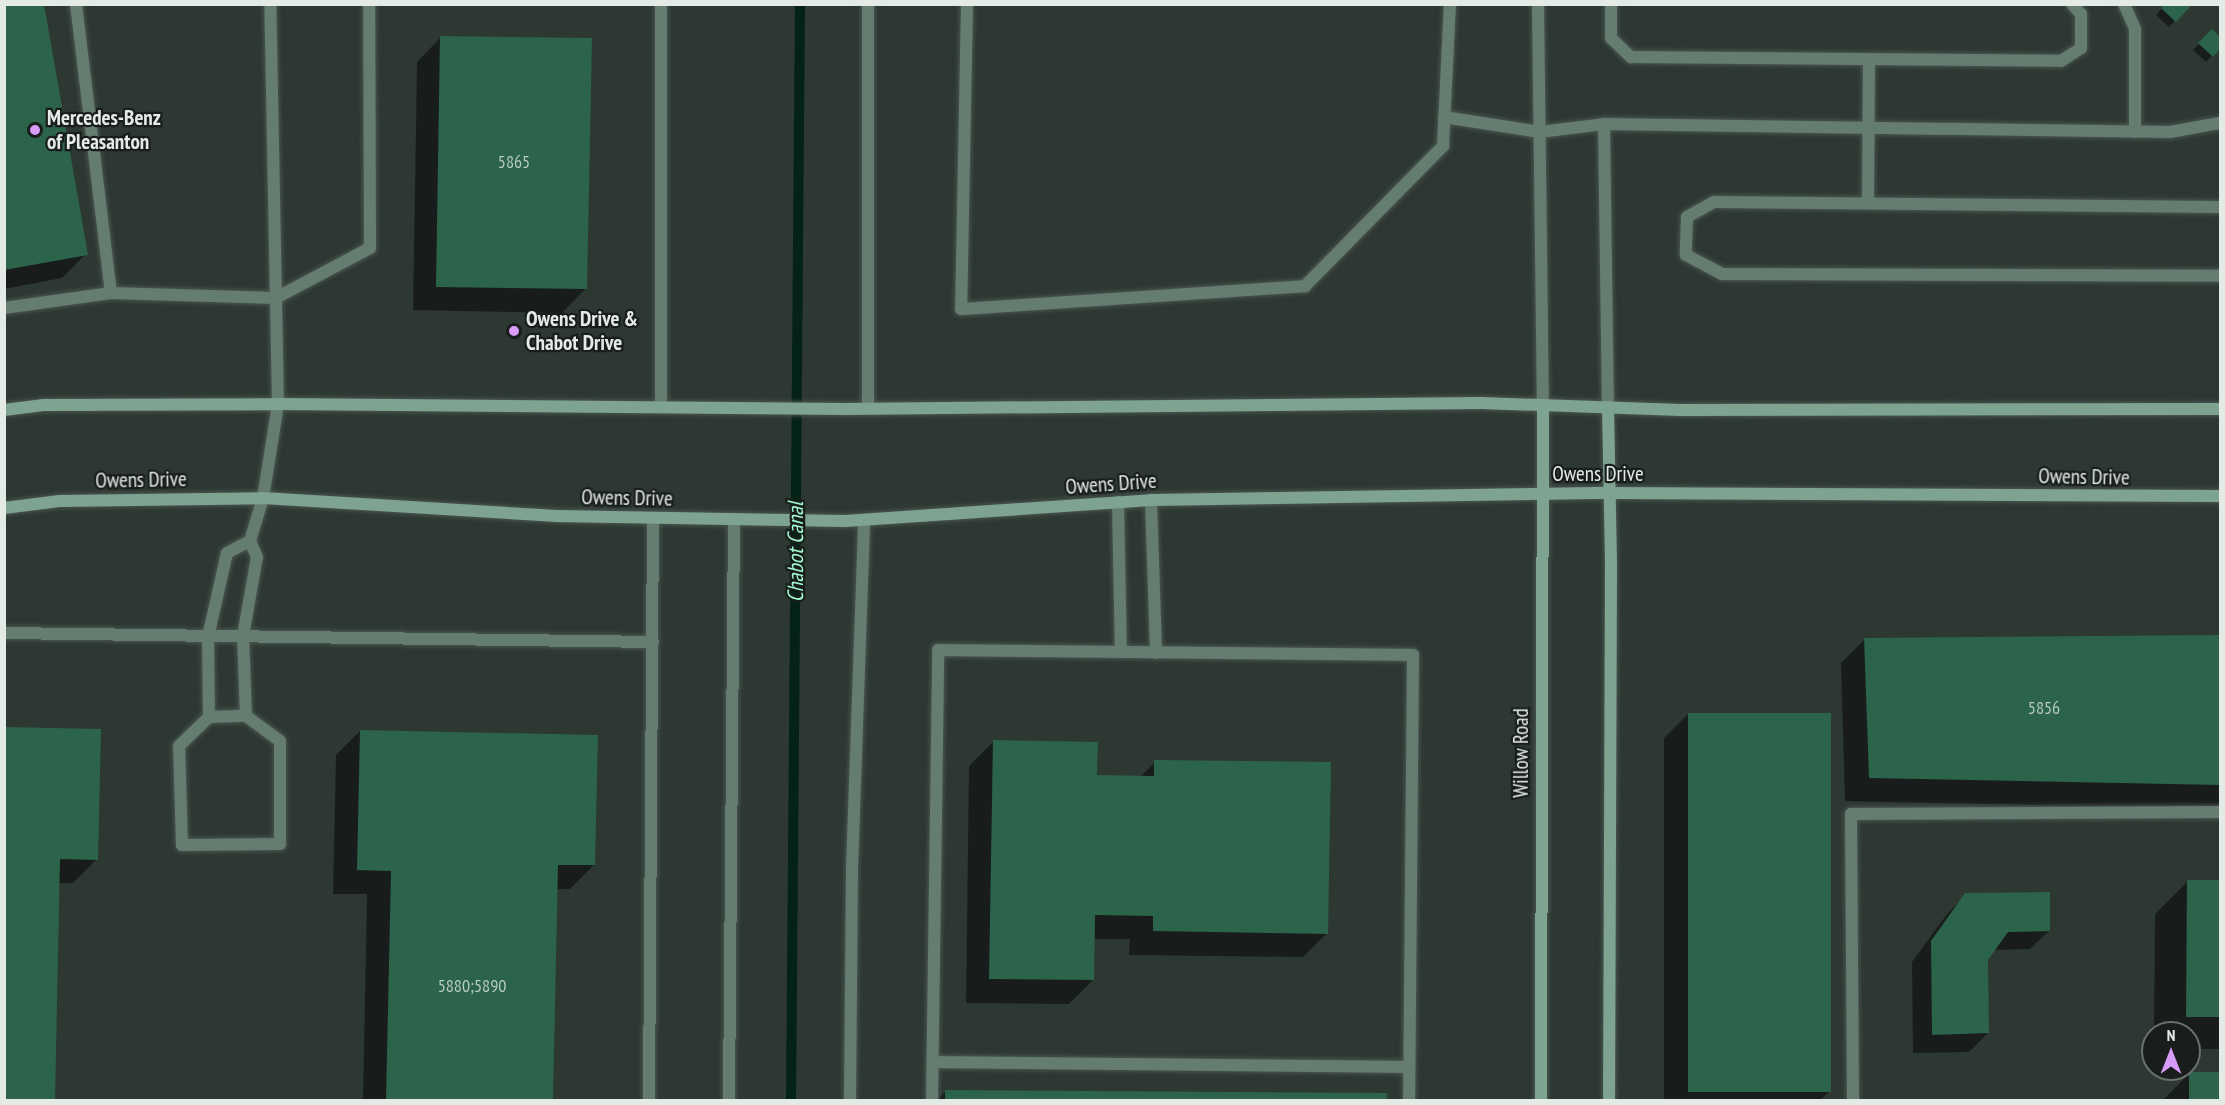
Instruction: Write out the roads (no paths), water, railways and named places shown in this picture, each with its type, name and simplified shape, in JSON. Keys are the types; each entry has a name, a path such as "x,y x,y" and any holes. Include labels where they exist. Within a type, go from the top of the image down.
{"street":[{"path":"4,410 44,405 278,404 845,409 1543,405 2220,409"},
{"name":"Willow Road","path":"1541,1101 1543,405"},
{"path":"1608,407 1611,493 1609,1101"},
{"name":"Owens Drive","path":"4,508 60,501 262,498 653,518 864,521 1151,500 1542,493 2220,496"}],"lane":[{"path":"76,4 111,293"},
{"path":"246,716 243,636 257,557 250,541 262,498 278,404 270,4"},
{"path":"4,308 111,293 276,298 370,248 369,4"},
{"path":"661,4 661,407"},
{"path":"868,4 868,408"},
{"path":"967,4 961,309 1305,286 1443,146 1449,4"},
{"path":"1538,4 1543,405"},
{"path":"1611,4 1611,38 1630,57 2061,62 2081,48 2081,14 2072,4"},
{"path":"2124,4 2135,29 2135,132"},
{"path":"1868,202 1869,60"},
{"path":"1444,117 1540,132 1604,124 2135,132 2202,129 2220,123"},
{"path":"1604,124 1608,407"},
{"path":"2220,207 1714,202 1687,217 1686,255 1722,274 2220,276"},
{"path":"1151,500 1156,652"},
{"path":"1118,502 1121,652"},
{"path":"649,1101 653,518"},
{"path":"729,1101 740,520"},
{"path":"850,1101 852,869 864,521"},
{"path":"209,717 208,636 227,553 250,541"},
{"path":"4,633 653,642"},
{"path":"932,1101 938,650 1413,655 1409,1101"},
{"path":"246,716 279,741 279,844 182,845 179,746 209,717 246,716"},
{"path":"1852,1101 1851,814 2220,812"},
{"path":"933,1062 1409,1067"}],"waterway":[{"name":"Chabot Canal","path":"791,1100 800,4"}],"place":[{"name":"Mercedes-Benz of Pleasanton","path":"35,130"},
{"name":"Owens Drive & Chabot Drive","path":"514,331"}]}
